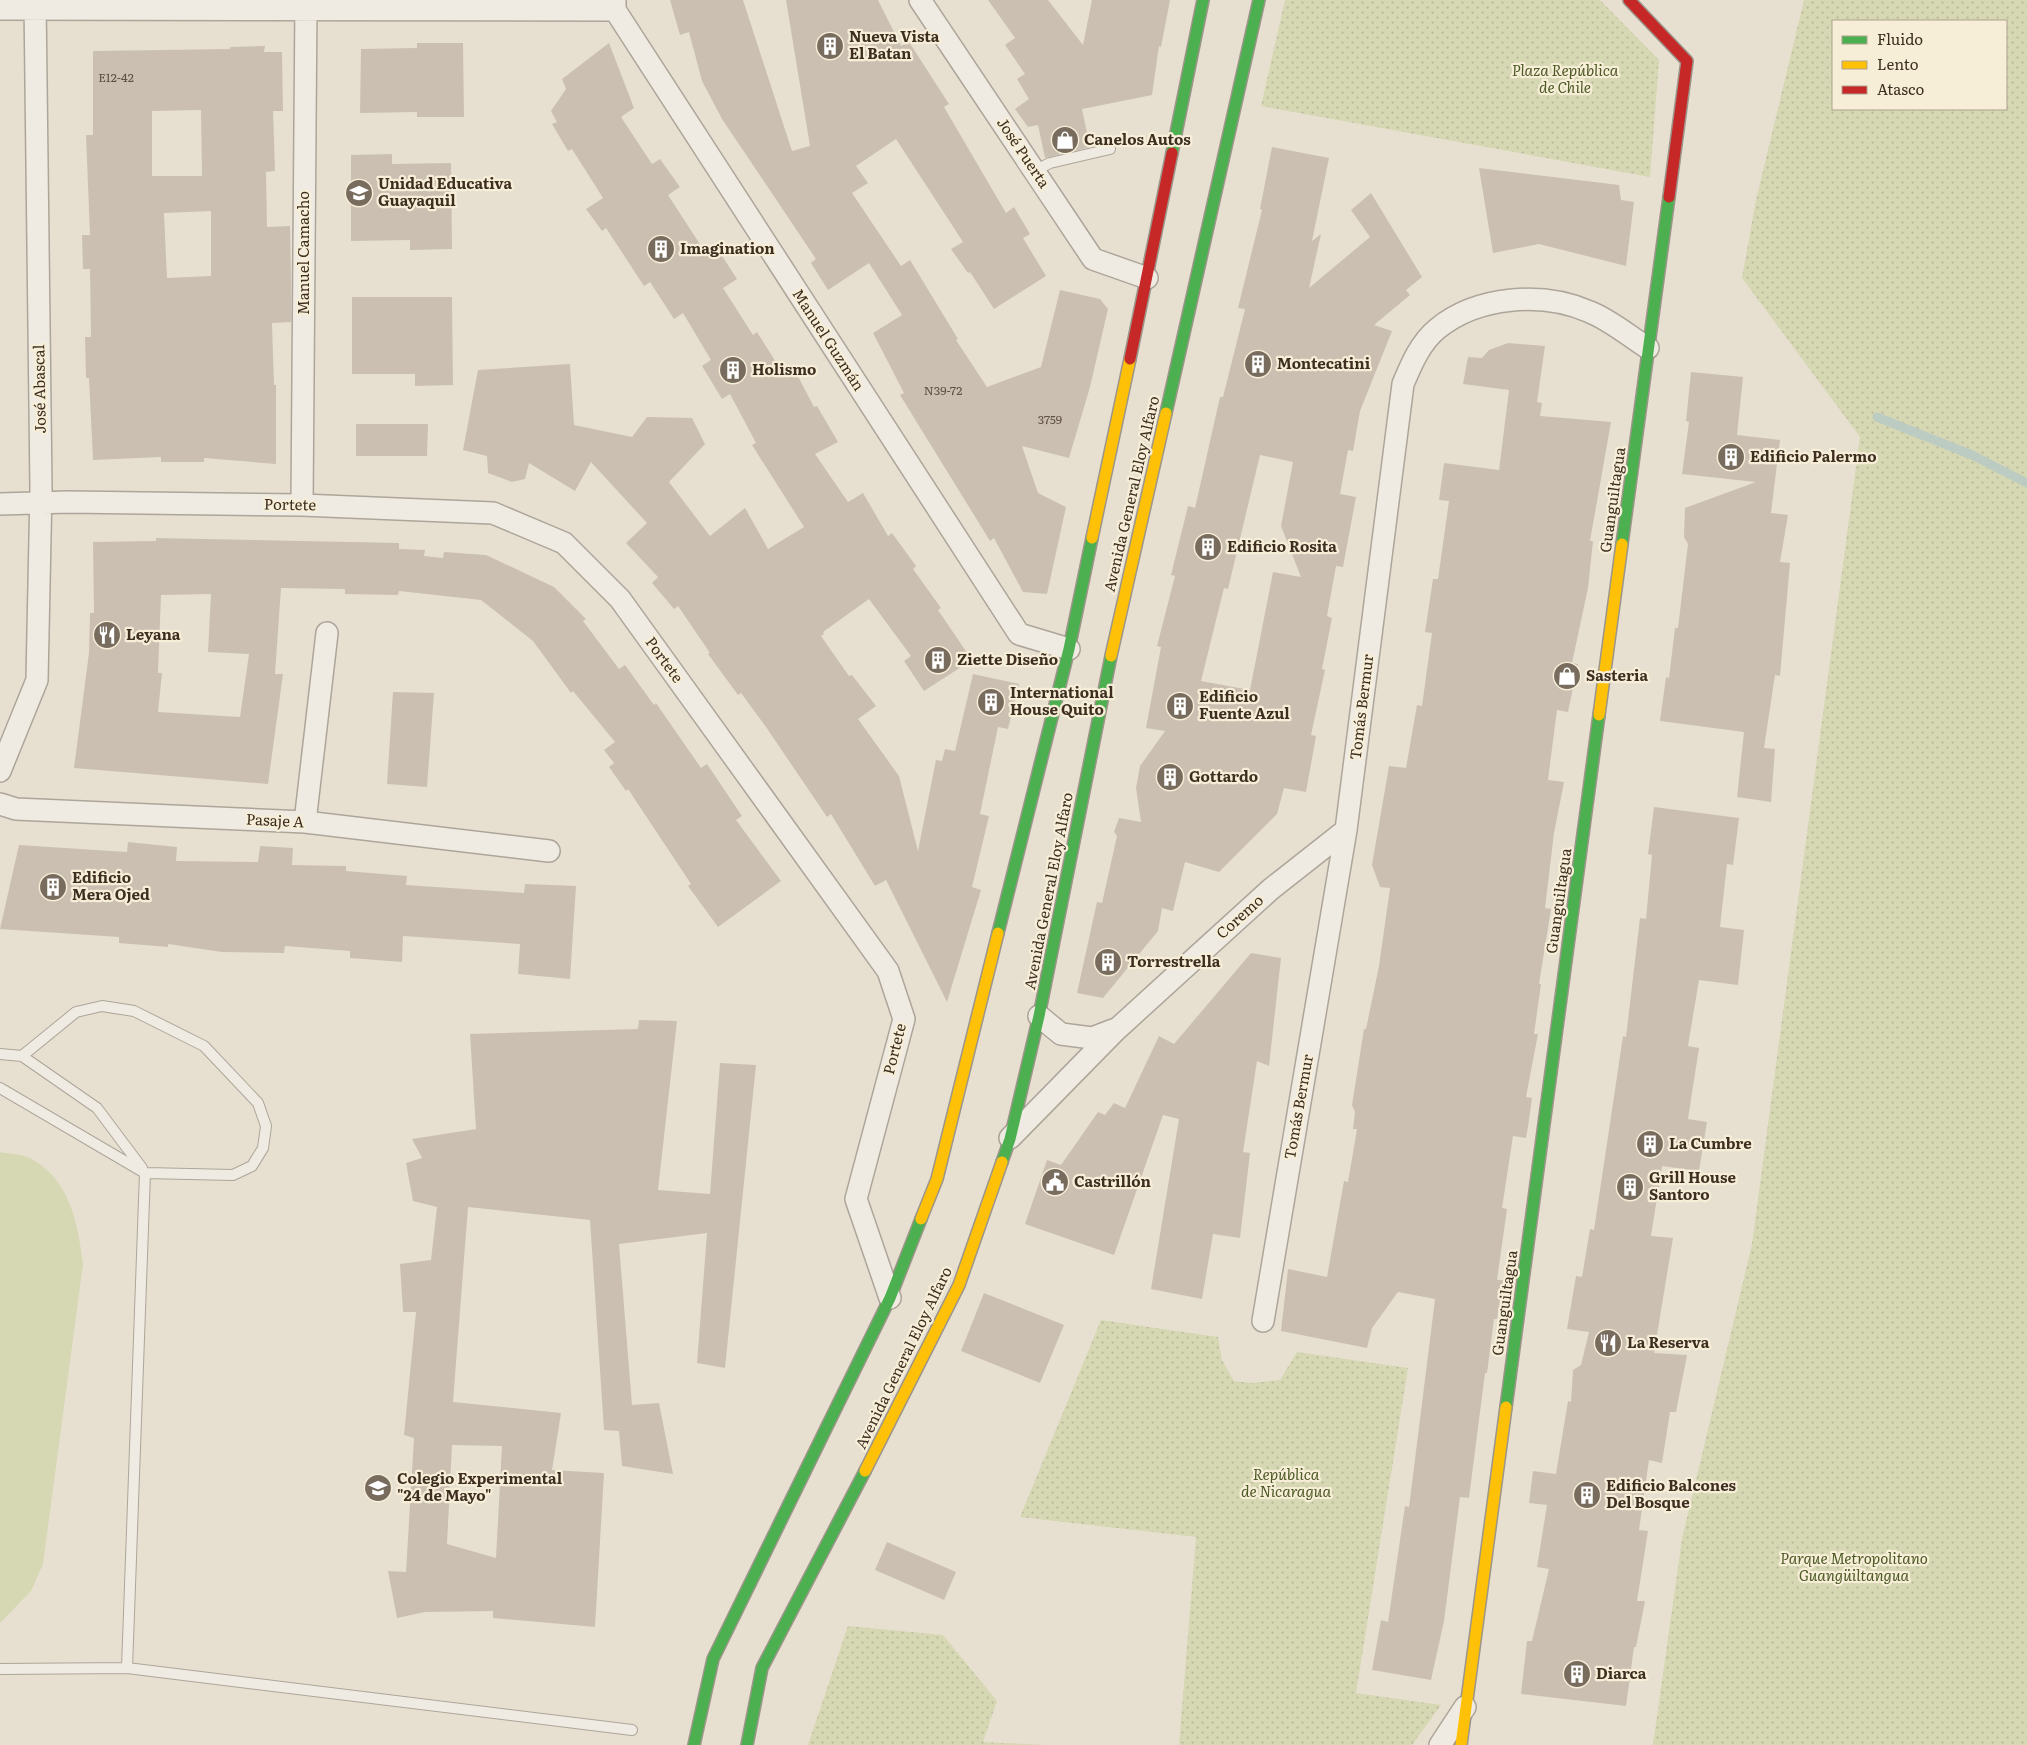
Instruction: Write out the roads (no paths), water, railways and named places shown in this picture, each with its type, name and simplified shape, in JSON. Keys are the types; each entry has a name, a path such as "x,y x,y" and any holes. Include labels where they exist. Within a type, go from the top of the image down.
{"main road":[{"name":"Avenida General Eloy Alfaro","path":"694,1745 713,1659 890,1298 937,1178 1069,650 1148,278 1203,0"},
{"name":"Avenida General Eloy Alfaro","path":"746,1745 762,1668 907,1392 959,1285 1010,1139 1039,1016 1111,655 1259,0"},
{"name":"Guanguiltagua","path":"1461,1745 1687,61 1629,0"}],"street":[{"name":"José Puerta","path":"920,0 1093,259 1148,278"},
{"path":"0,9 34,5 615,5"},
{"name":"José Abascal","path":"0,771 37,680 41,503 34,5"},
{"name":"Manuel Camacho","path":"302,505 306,5"},
{"name":"Manuel Guzmán","path":"615,5 1019,634 1069,650"},
{"name":"Tomás Bermur","path":"1263,1320 1346,830 1403,384 1413,358 1436,329 1472,309 1517,298 1551,301 1590,312 1648,348"},
{"name":"Portete","path":"0,504 302,505 493,513 564,543 620,600 888,971 904,1019 856,1199 890,1298"},
{"path":"304,822 327,632"},
{"name":"Pasaje A","path":"0,804 16,809 304,822 549,851"},
{"name":"Coremo","path":"1010,1139 1116,1030 1271,889 1346,830"},
{"name":"Coremo","path":"1039,1016 1061,1034 1092,1038 1116,1030"},
{"path":"1440,1745 1466,1704"}],"lane":[{"path":"1034,171 1050,163 1110,149"},
{"path":"0,1088 145,1173 233,1175 252,1166 263,1148 266,1126 258,1103 204,1046 134,1011 102,1006 76,1012 22,1056"},
{"path":"0,1054 22,1056 97,1108 145,1173 127,1668"},
{"path":"0,1669 127,1668 632,1730"}],"waterway":[{"path":"1877,417 1972,455 2027,483"}],"place":[{"name":"Nueva Vista El Batan","path":"830,46"},
{"name":"Canelos Autos","path":"1065,140"},
{"name":"Unidad Educativa Guayaquil","path":"359,193"},
{"name":"Imagination","path":"661,249"},
{"name":"Montecatini","path":"1258,364"},
{"name":"Holismo","path":"733,370"},
{"name":"Edificio Palermo","path":"1731,457"},
{"name":"Edificio Rosita","path":"1208,547"},
{"name":"Leyana","path":"107,635"},
{"name":"Ziette Diseño","path":"938,660"},
{"name":"Sasteria","path":"1567,676"},
{"name":"International House Quito","path":"991,702"},
{"name":"Edificio Fuente Azul","path":"1180,706"},
{"name":"Gottardo","path":"1170,777"},
{"name":"Edificio Mera Ojed","path":"53,887"},
{"name":"Torrestrella","path":"1108,962"},
{"name":"La Cumbre","path":"1650,1144"},
{"name":"Castrillón","path":"1055,1182"},
{"name":"Grill House Santoro","path":"1630,1187"},
{"name":"La Reserva","path":"1608,1343"},
{"name":"Colegio Experimental \"24 de Mayo\"","path":"378,1488"},
{"name":"Edificio Balcones Del Bosque","path":"1587,1495"},
{"name":"Diarca","path":"1577,1674"}],"park label":[{"name":"Plaza República de Chile","path":"1565,80"},
{"name":"República de Nicaragua","path":"1286,1484"},
{"name":"Parque Metropolitano Guangüiltangua","path":"1854,1568"}]}
